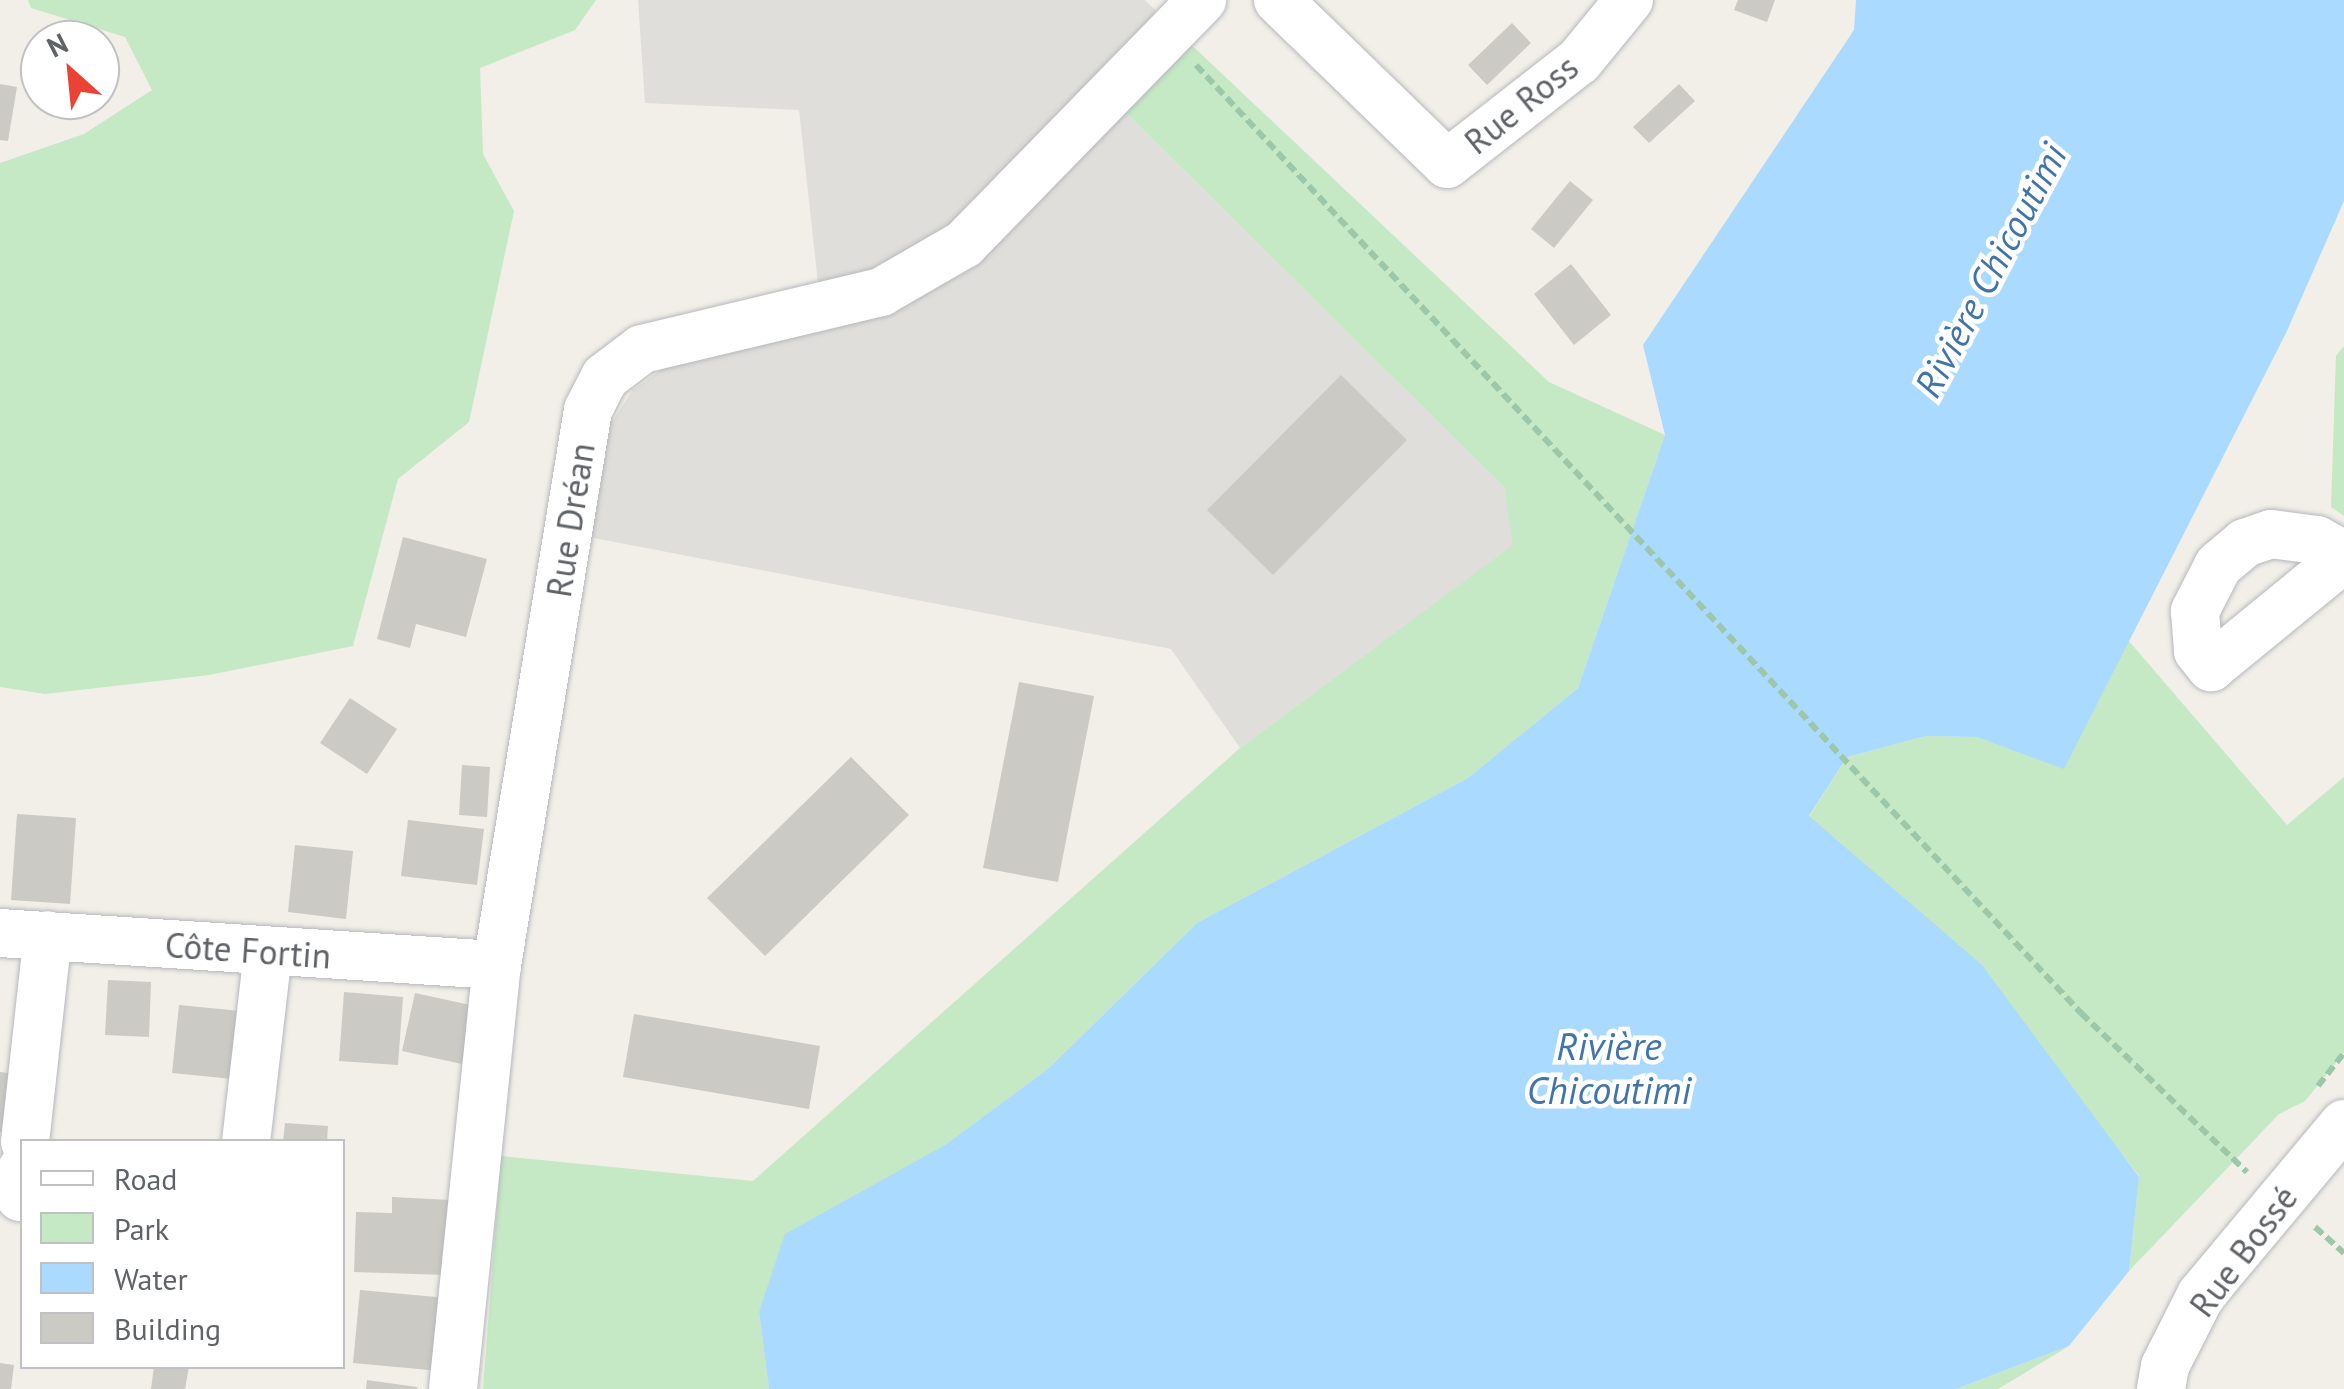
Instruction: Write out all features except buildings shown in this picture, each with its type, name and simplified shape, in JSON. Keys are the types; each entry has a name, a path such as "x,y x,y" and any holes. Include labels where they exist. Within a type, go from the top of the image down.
{"street":[{"name":"Rue Dréan","path":"453,1389 497,966 588,410 605,376 642,349 881,292 964,244 1202,0"},
{"name":"Rue Ross","path":"1278,0 1447,164 1579,62 1629,0"},
{"name":"Côte Fortin","path":"0,932 497,966"},
{"path":"26,1139 48,935"},
{"path":"246,1139 268,952"},
{"name":"Rue Bossé","path":"2161,1389 2165,1366 2202,1294 2344,1124"}],"path":[{"path":"1168,36 1589,492 1847,756 2081,1012 2249,1174"}],"shaded area":[{"path":"638,0 1145,0 1183,37 1116,103 1504,487 1514,545 1240,748 1171,649 589,537 609,426 633,390 669,364 822,320 799,110 645,103"}],"green space":[{"path":"28,0 596,0 575,30 480,68 483,154 514,211 469,422 398,479 353,646 209,675 45,694 0,687 0,163 84,134 106,120 120,120 120,111 152,90 125,37 120,35 120,20 70,20 31,8"},
{"path":"1183,37 1549,382 1665,435 1578,688 1468,778 1197,923 1049,1068 945,1145 759,1312 769,1389 483,1389 501,1156 753,1181 1240,748 1513,545 1504,487 1116,103"},
{"path":"2344,346 2344,516 2331,507 2336,356"},
{"path":"2128,640 2287,825 2344,777 2344,1053 2305,1101 2279,1114 2129,1271 2139,1176 2103,1130 1809,817 1847,757 1926,736 1977,737 2064,768"},
{"path":"2069,1346 1998,1389 1956,1389"}],"water":[{"name":"Rivière Chicoutimi","path":"1856,0 2344,0 2344,201 2286,333 2064,769 1977,737 1926,736 1847,757 1809,816 1982,965 2139,1177 2129,1271 2069,1346 1956,1389 769,1389 759,1312 785,1234 945,1145 1049,1068 1197,923 1468,778 1578,688 1665,435 1643,345 1854,30"}]}
